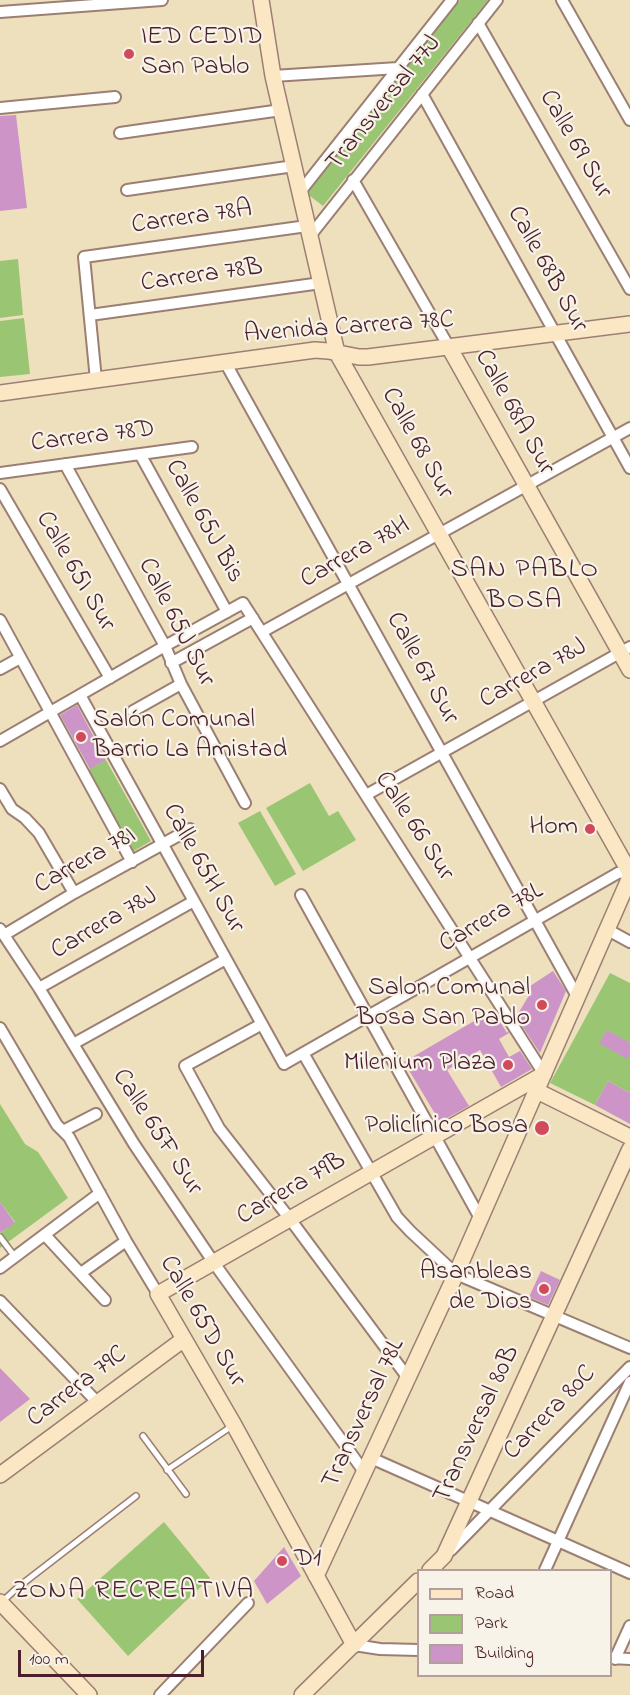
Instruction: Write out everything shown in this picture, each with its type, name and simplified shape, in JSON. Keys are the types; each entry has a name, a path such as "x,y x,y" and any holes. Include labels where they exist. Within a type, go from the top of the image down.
{"street":[{"path":"0,12 162,0"},
{"name":"Calle 68 Sur","path":"261,0 280,110 337,353 630,875"},
{"name":"Transversal 77J","path":"300,192 452,0"},
{"name":"Transversal 77J","path":"309,231 353,180 497,0"},
{"path":"562,0 630,120"},
{"name":"Calle 69 Sur","path":"478,23 630,289"},
{"path":"273,76 398,68"},
{"name":"Calle 68B Sur","path":"422,94 630,468"},
{"path":"0,108 116,97"},
{"path":"120,133 280,110"},
{"path":"127,190 294,166"},
{"name":"Calle 68A Sur","path":"353,180 526,485 625,650 630,670"},
{"name":"Carrera 78A","path":"90,315 84,257 309,231"},
{"name":"Carrera 78B","path":"90,315 321,283"},
{"path":"90,315 96,380"},
{"name":"Avenida Carrera 78C","path":"0,393 315,350 368,357 630,324"},
{"name":"Calle 67 Sur","path":"225,362 578,998"},
{"name":"Carrera 78H","path":"262,632 630,428"},
{"name":"Carrera 78D","path":"0,473 192,447"},
{"name":"Calle 65J Bis","path":"140,454 227,612"},
{"name":"Calle 65J Sur","path":"65,464 165,646 181,684 245,803"},
{"name":"Calle 65I Sur","path":"0,489 5,508 110,678"},
{"name":"Calle 66 Sur","path":"227,612 243,603 544,1074"},
{"path":"0,741 227,612"},
{"path":"171,663 253,618"},
{"path":"0,620 132,862"},
{"name":"Carrera 78J","path":"366,795 625,650"},
{"path":"0,669 20,658"},
{"path":"134,711 181,684"},
{"name":"Calle 65H Sur","path":"80,695 284,1064"},
{"path":"0,789 12,809 25,818 39,833 74,893"},
{"name":"Carrera 78I","path":"2,932 190,829"},
{"name":"Carrera 78L","path":"284,1064 618,873 624,872 630,875"},
{"name":"Transversal 78L","path":"316,1576 456,1274 608,930 630,875"},
{"path":"301,896 480,1218"},
{"name":"Carrera 78J","path":"39,988 194,901"},
{"path":"608,930 630,942"},
{"name":"Calle 65F Sur","path":"2,932 39,988 134,1144 214,1263 368,1466"},
{"path":"73,1044 226,959"},
{"path":"262,1024 185,1066 219,1128 408,1378"},
{"name":"Calle 65D Sur","path":"0,1028 57,1125 69,1137 126,1241 234,1425 354,1645"},
{"path":"303,1053 397,1217 456,1274 630,1348"},
{"name":"Carrera 79B","path":"158,1294 544,1074"},
{"path":"537,1092 630,1137"},
{"path":"63,1131 96,1114"},
{"name":"Transversal 80B","path":"444,1556 630,1149"},
{"path":"0,1268 100,1193"},
{"path":"45,1235 105,1300"},
{"path":"81,1274 126,1241"},
{"path":"0,1301 98,1403"},
{"name":"Carrera 79C","path":"0,1475 184,1339"},
{"name":"Carrera 80C","path":"430,1569 630,1367"},
{"path":"545,1569 630,1382"},
{"path":"368,1466 469,1502 630,1573"},
{"path":"302,1695 417,1582"},
{"path":"1,1603 89,1695"},
{"path":"160,1695 248,1604"},
{"path":"630,1626 613,1658 630,1659"},
{"path":"354,1645 380,1649 417,1650"}],"lane":[{"path":"0,1238 15,1257"},
{"path":"167,1470 234,1425"},
{"path":"142,1437 186,1494"},
{"path":"1,1603 17,1588 136,1496"}],"green space":[{"path":"460,0 488,0 323,206 306,193"},
{"path":"18,259 23,315 0,318 0,261"},
{"path":"24,318 30,374 0,377 0,321"},
{"path":"106,760 151,841 132,852 87,770"},
{"path":"310,783 329,816 338,811 356,840 303,871 266,808"},
{"path":"260,811 296,874 275,886 238,823"},
{"path":"610,973 630,983 630,1093 608,1081 595,1105 550,1083"},
{"path":"0,1104 25,1144 38,1152 68,1198 0,1248 0,1233 15,1222 0,1202"},
{"path":"164,1522 210,1578 128,1656 77,1599"}],"building":[{"path":"16,115 27,208 0,211 0,116"},
{"name":"Salón Comunal Barrio La Amistad","path":"77,705 106,760 90,769 60,715"},
{"name":"Salon Comunal Bosa San Pablo","path":"553,971 566,991 540,1053 516,1017 531,992 530,986"},
{"path":"493,1010 509,1033 499,1039 509,1057 520,1051 532,1069 501,1087 480,1050 447,1070 469,1106 440,1122 404,1062"},
{"path":"607,1030 630,1043 630,1054 627,1059 599,1043"},
{"path":"608,1081 630,1093 630,1124 595,1105"},
{"path":"0,1202 15,1223 1,1232 0,1232"},
{"name":"Asanbleas de Dios","path":"541,1271 560,1280 548,1305 529,1297"},
{"path":"0,1368 30,1399 0,1422"},
{"name":"D1","path":"284,1547 301,1576 267,1604 254,1581"}],"place":[{"name":"IED CEDID San Pablo","path":"129,54"},
{"name":"Salón Comunal Barrio La Amistad","path":"81,737"},
{"name":"Hom","path":"590,829"},
{"name":"Salon Comunal Bosa San Pablo","path":"542,1005"},
{"name":"Milenium Plaza","path":"508,1065"},
{"name":"Policlínico Bosa","path":"542,1128"},
{"name":"Asanbleas de Dios","path":"544,1289"},
{"name":"D1","path":"282,1561"}],"district":[{"name":"SAN PABLO BOSA","path":"525,588"},
{"name":"ZONA RECREATIVA","path":"134,1593"}]}
